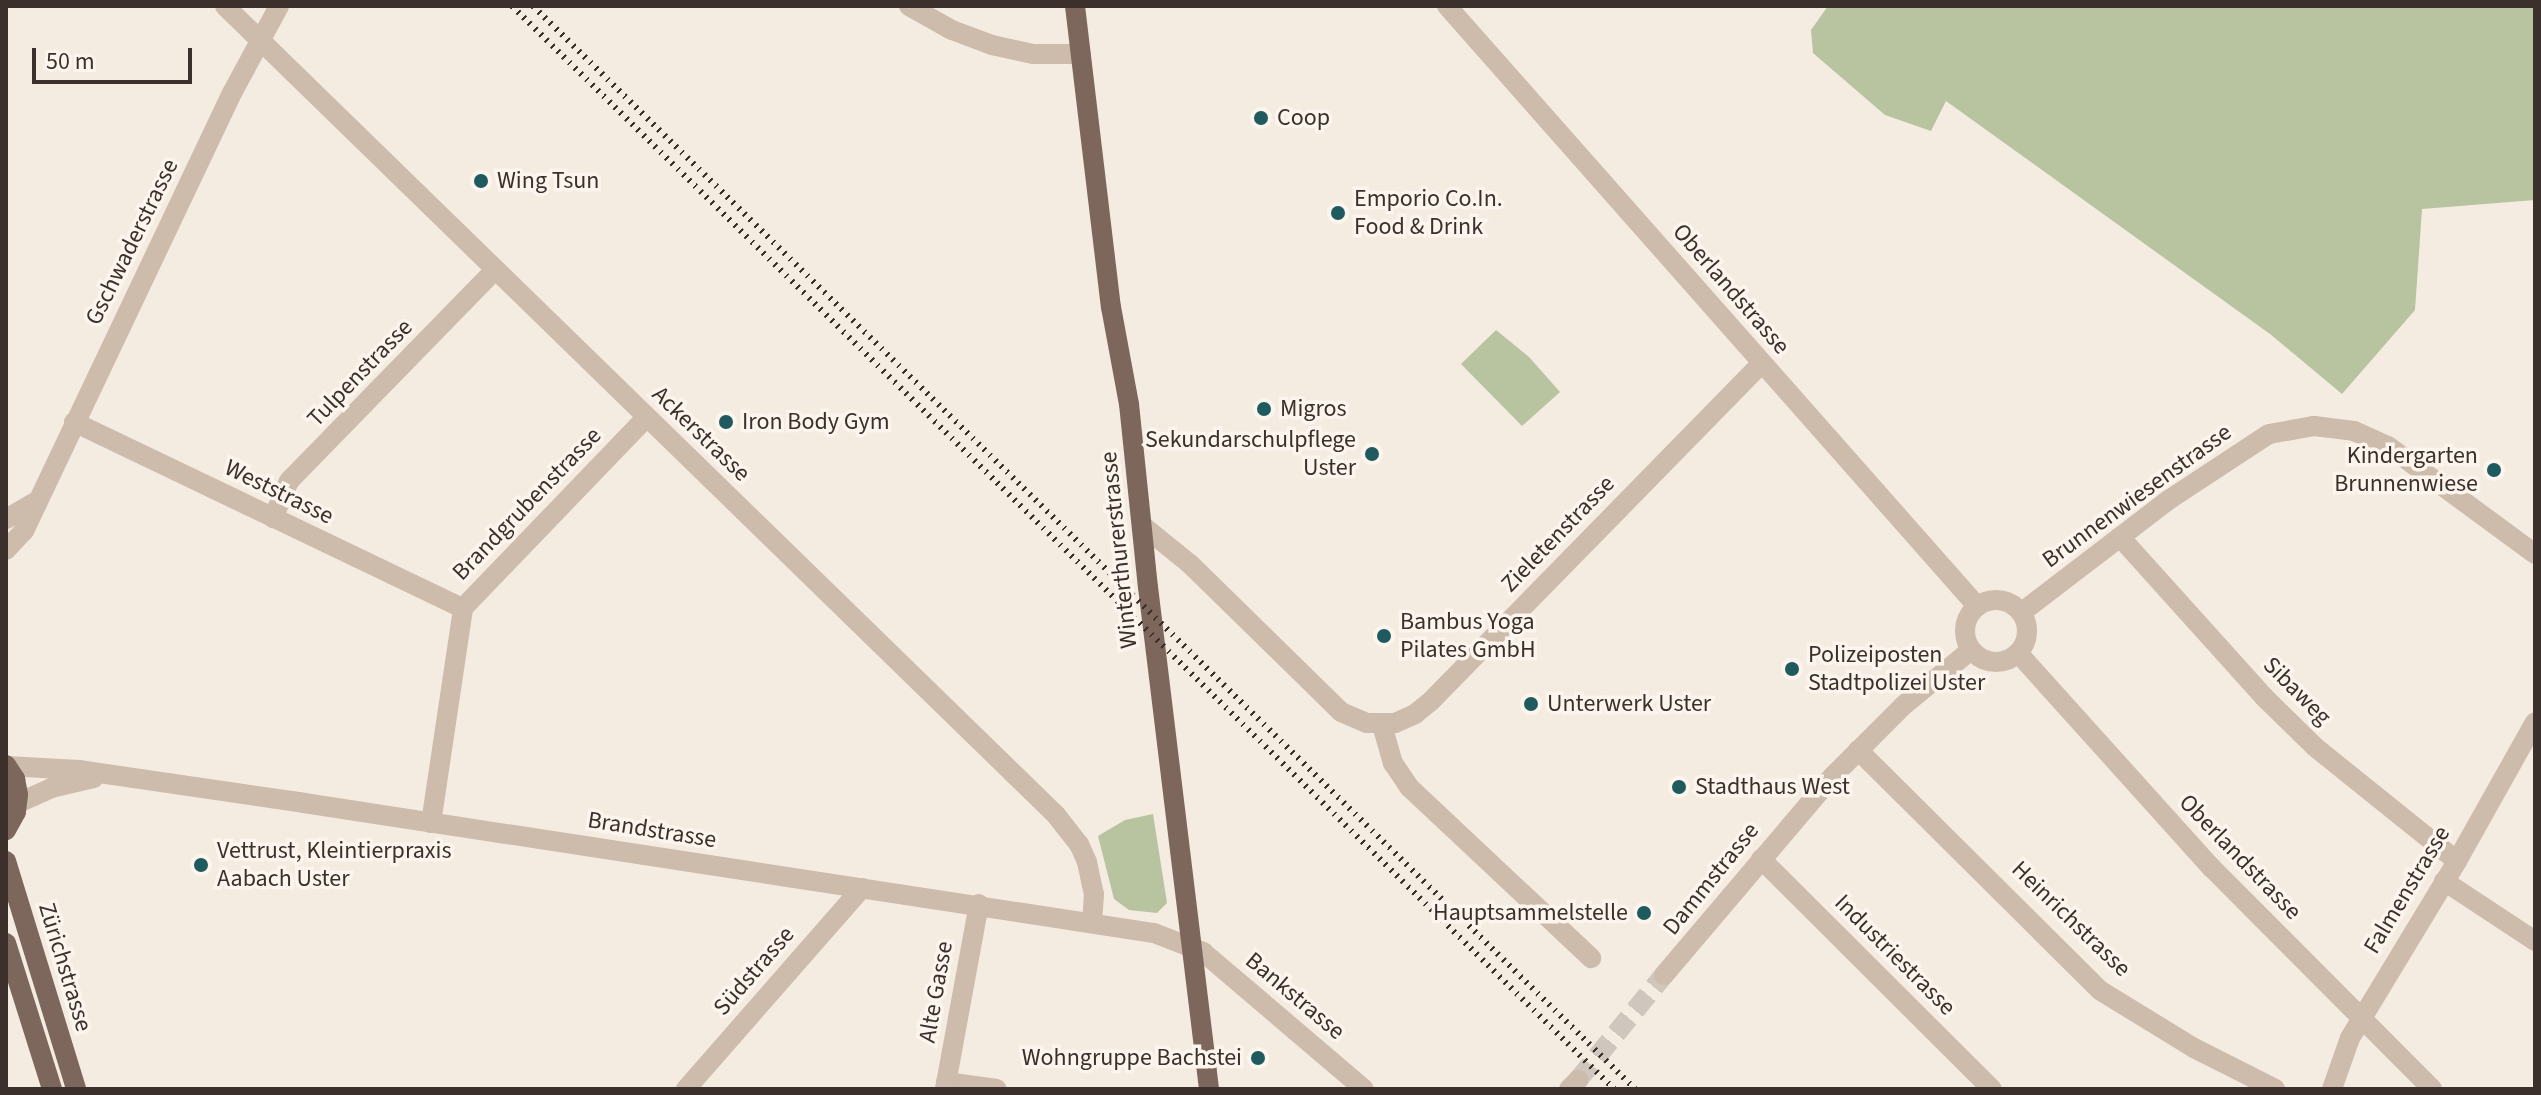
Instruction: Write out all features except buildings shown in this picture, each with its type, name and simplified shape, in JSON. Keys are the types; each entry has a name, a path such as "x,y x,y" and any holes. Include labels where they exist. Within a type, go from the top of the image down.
{"main road":[{"name":"Winterthurerstrasse","path":"1075,6 1111,307 1124,369 1209,1089"},
{"path":"6,766 15,779 18,803 6,830"},
{"name":"Zürichstrasse","path":"6,861 76,1089"},
{"name":"Zürichstrasse","path":"6,943 52,1089"}],"street":[{"name":"Ackerstrasse","path":"225,6 1056,815 1079,844 1087,862 1094,894 1092,923"},
{"name":"Gschwaderstrasse","path":"6,550 24,531 34,503 258,39 279,6"},
{"path":"909,6 952,30 992,45 1033,54 1081,54"},
{"name":"Oberlandstrasse","path":"1447,6 1977,606"},
{"name":"Tulpenstrasse","path":"273,518 289,481 495,270"},
{"name":"Zieletenstrasse","path":"1382,725 1408,718 1431,701 1762,363"},
{"name":"Brandgrubenstrasse","path":"431,823 463,608 647,417"},
{"name":"Weststrasse","path":"74,422 463,608"},
{"name":"Brunnenwiesenstrasse","path":"2022,612 2120,537 2269,434 2314,426 2354,431 2388,446 2535,554"},
{"path":"6,519 34,503"},
{"path":"1143,526 1190,564 1332,705 1354,718 1382,725 1393,763 1409,787 1591,958"},
{"name":"Sibaweg","path":"2120,537 2264,697 2315,747 2457,861"},
{"path":"2001,600 2022,612 2028,634 2019,654 2006,662 1992,662 1979,658 1971,650 1965,627 1977,606 2001,600"},
{"name":"Dammstrasse","path":"1664,975 1858,750 1971,650"},
{"name":"Oberlandstrasse","path":"2019,654 2212,868 2432,1089"},
{"name":"Falmenstrasse","path":"2332,1089 2343,1054 2360,1019 2528,748 2535,722"},
{"name":"Heinrichstrasse","path":"1858,750 2101,991 2194,1048 2275,1089"},
{"name":"Brandstrasse","path":"6,766 50,767 979,904 1154,933 1191,945"},
{"name":"Brandstrasse","path":"18,803 51,788 103,776"},
{"name":"Industriestrasse","path":"1761,859 1992,1089"},
{"path":"2444,881 2535,941"},
{"name":"Südstrasse","path":"686,1089 862,888"},
{"name":"Alte Gasse","path":"946,1086 979,904"},
{"name":"Bankstrasse","path":"1191,945 1270,1006 1364,1089"},
{"path":"946,1086 997,1089"}],"green space":[{"path":"1828,6 2535,6 2535,200 2422,209 2415,310 2342,394 2270,334 1946,101 1931,131 1885,115 1813,53 1811,30"},
{"path":"1496,330 1529,357 1560,392 1522,426 1461,364"},
{"path":"1153,814 1167,903 1157,913 1129,910 1114,899 1098,836 1125,820"}],"tunnel":[{"path":"1578,1080 1664,975"}],"railway":[{"path":"512,6 1614,1089"},
{"path":"533,6 1635,1089"}],"place":[{"name":"Coop","path":"1261,118"},
{"name":"Wing Tsun","path":"481,181"},
{"name":"Emporio Co.In. Food & Drink","path":"1338,213"},
{"name":"Migros","path":"1264,409"},
{"name":"Iron Body Gym","path":"726,422"},
{"name":"Sekundarschulpflege Uster","path":"1372,454"},
{"name":"Kindergarten Brunnenwiese","path":"2494,470"},
{"name":"Bambus Yoga Pilates GmbH","path":"1384,636"},
{"name":"Polizeiposten Stadtpolizei Uster","path":"1792,669"},
{"name":"Unterwerk Uster","path":"1531,704"},
{"name":"Stadthaus West","path":"1679,787"},
{"name":"Vettrust, Kleintierpraxis Aabach Uster","path":"201,865"},
{"name":"Hauptsammelstelle","path":"1644,913"},
{"name":"Wohngruppe Bachstei","path":"1258,1058"}]}
